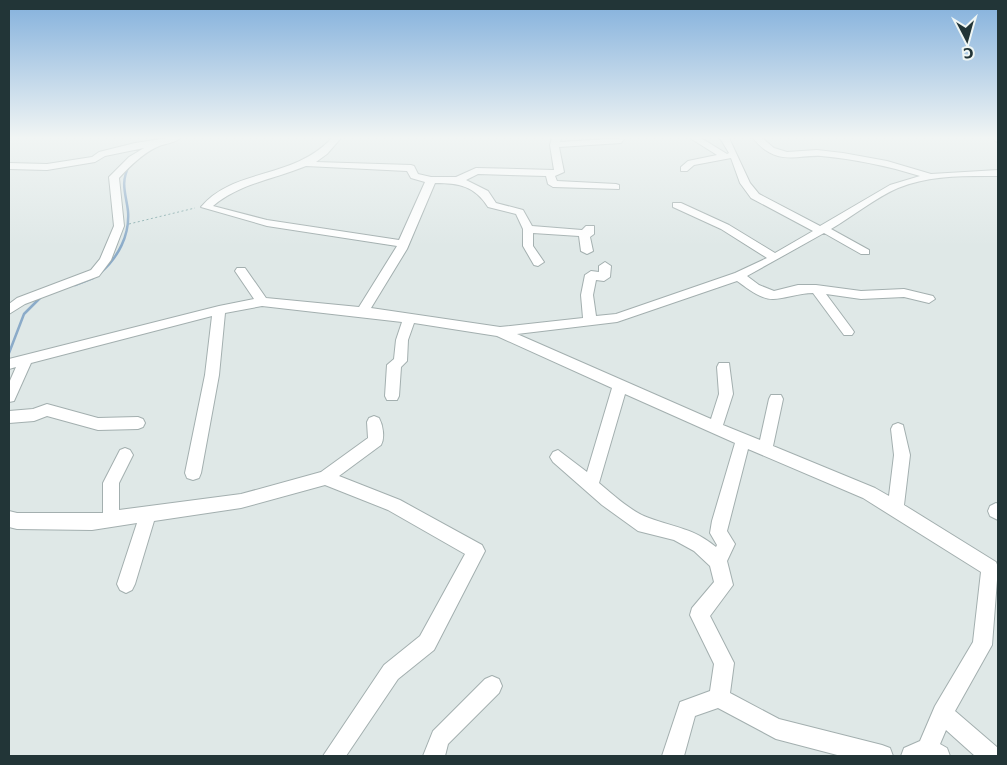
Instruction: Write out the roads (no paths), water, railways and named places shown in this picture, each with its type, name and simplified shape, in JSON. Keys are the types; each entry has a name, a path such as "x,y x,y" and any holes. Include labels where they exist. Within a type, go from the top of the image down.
{"street":[{"path":"9,310 22,301 95,273 109,252 119,226 114,177 117,174"},
{"path":"275,174 239,184 220,194 206,207 267,223 403,244"},
{"path":"413,174 414,176 431,180 458,180 471,174"},
{"path":"543,174 550,174 553,184 616,187"},
{"path":"739,174 743,182 755,196 865,252"},
{"path":"922,174 974,174"},
{"path":"9,364 219,310 262,302 363,312 500,332 617,318 739,276 823,230 894,187 928,175"},
{"path":"363,312 403,244 431,180"},
{"path":"458,180 484,193 492,205 521,211 528,229 528,246 538,262"},
{"path":"676,205 725,226 774,258"},
{"path":"528,229 587,231 587,250"},
{"path":"590,322 587,295 591,275 604,277 605,266"},
{"path":"241,271 262,302"},
{"path":"739,276 755,288 773,295 798,289 816,289 861,295 904,293 929,299"},
{"path":"816,289 848,332"},
{"path":"193,473 212,375 219,310"},
{"path":"392,396 394,365 400,361 402,340 410,318"},
{"path":"500,332 715,428 869,493 990,568 982,646 942,713 926,753"},
{"path":"9,397 26,360"},
{"path":"715,428 726,394 724,367"},
{"path":"591,484 620,386"},
{"path":"765,449 776,399"},
{"path":"9,417 34,415 48,410 98,424 138,423"},
{"path":"9,519 17,521 92,522 241,501 325,478 376,442 374,422"},
{"path":"895,509 902,454 898,429"},
{"path":"718,561 726,544 718,533 720,521 743,440"},
{"path":"111,519 111,483 125,455"},
{"path":"558,457 608,500 644,525 678,533 700,545 718,561 724,585 699,615 724,664 719,698"},
{"path":"325,478 394,506 476,551 427,643 391,672 334,756"},
{"path":"126,584 148,514"},
{"path":"434,756 440,738 492,686"},
{"path":"673,756 687,709 719,698 776,730 882,756"},
{"path":"942,713 991,756"}],"waterway":[{"path":"100,273 117,253 125,237 128,220 124,183 126,174"},
{"path":"75,285 93,278"},
{"path":"9,353 24,314 41,297"}]}
